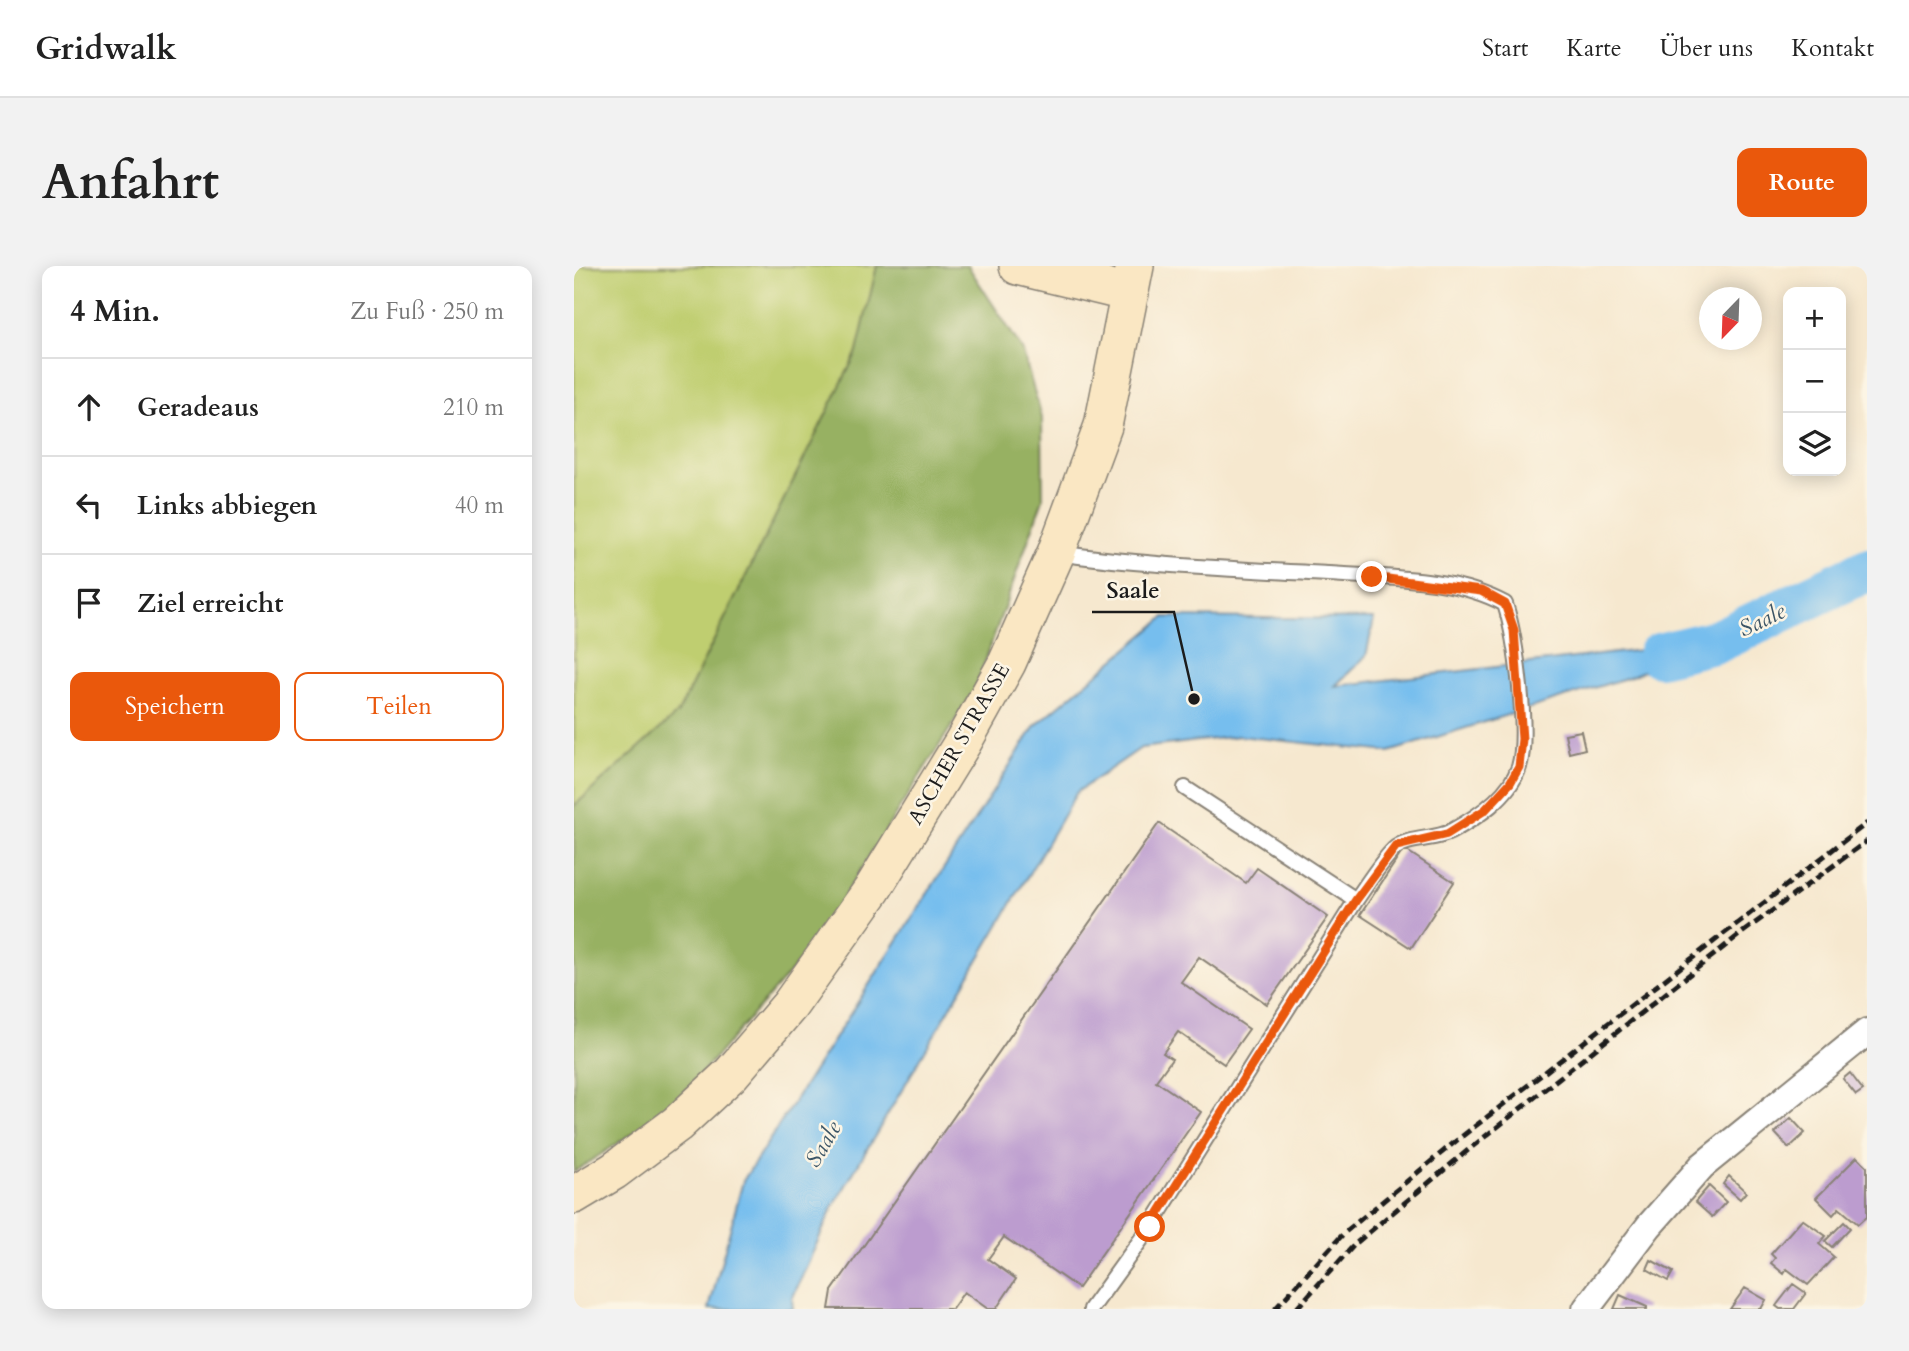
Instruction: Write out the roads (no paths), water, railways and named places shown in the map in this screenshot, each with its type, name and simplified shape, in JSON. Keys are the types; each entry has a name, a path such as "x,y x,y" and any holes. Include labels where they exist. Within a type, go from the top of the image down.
{"street":[{"name":"ASCHER STRASSE","path":"574,1195 614,1171 677,1124 731,1074 790,1005 872,890 963,742 1007,663 1056,553 1103,426 1132,280 1018,266"},
{"path":"1586,1309 1649,1226 1702,1166 1867,1032"}],"lane":[{"path":"1056,553 1214,568 1391,578 1481,591 1505,604 1514,630 1522,739 1519,767 1510,783 1485,810 1447,834 1396,846 1356,900 1150,1227 1091,1309"},
{"path":"1185,788 1356,900"}],"water":[{"path":"1165,617 1374,619 1366,656 1335,686 1718,641 1626,678 1389,752 1239,736 1141,748 1077,792 832,1209 792,1299 793,1309 709,1309 743,1181 1035,726"}],"waterway":[{"name":"Saale","path":"1659,655 1718,641 1867,570"}],"railway":[{"path":"1275,1309 1344,1233 1456,1141 1867,823"},
{"path":"1296,1309 1355,1244 1467,1151 1739,935 1867,841"}],"place":[{"name":"Saale","path":"1194,699"}]}
